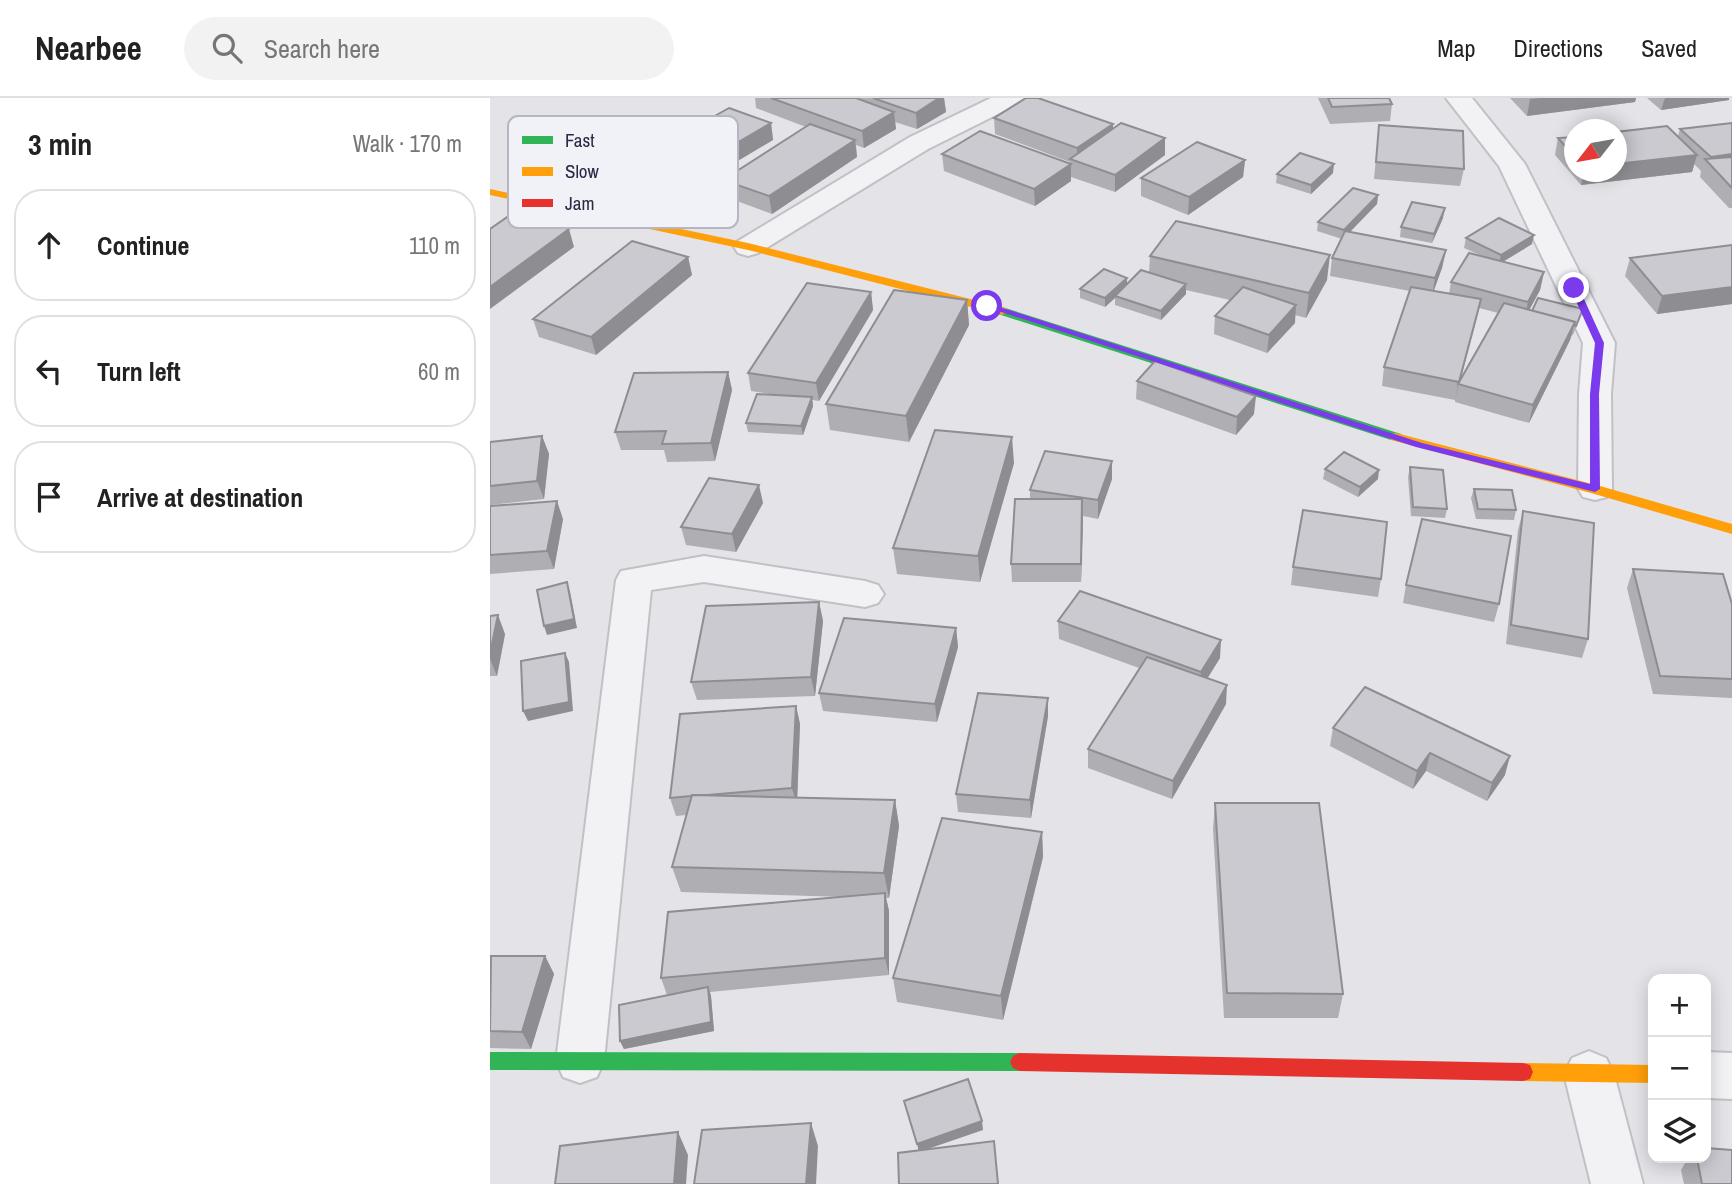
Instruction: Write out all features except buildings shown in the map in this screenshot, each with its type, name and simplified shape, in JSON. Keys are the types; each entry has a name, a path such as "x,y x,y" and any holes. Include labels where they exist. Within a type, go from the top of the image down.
{"street":[{"path":"748,247 919,143 1011,98"},
{"path":"1459,98 1512,164 1599,343 1595,394 1595,489"},
{"path":"490,192 508,196"},
{"path":"659,228 748,247 987,306 1420,445 1595,489 1732,529"},
{"path":"580,1061 634,580 704,569 865,594"},
{"path":"490,1061 946,1061 1648,1074"},
{"path":"1589,1074 1617,1184"},
{"path":"1711,1075 1732,1076"}],"traffic: fast":[{"path":"1002,311 1396,437"},
{"path":"490,1061 1020,1062"}],"traffic: slow":[{"path":"490,192 508,196"},
{"path":"659,228 748,247 1002,311"},
{"path":"1396,437 1595,489 1732,529"},
{"path":"1523,1072 1648,1074"}],"traffic: jam":[{"path":"1020,1062 1523,1072"}],"route":[{"path":"987,306 1420,445 1595,489 1595,394 1599,343 1574,288"}]}
